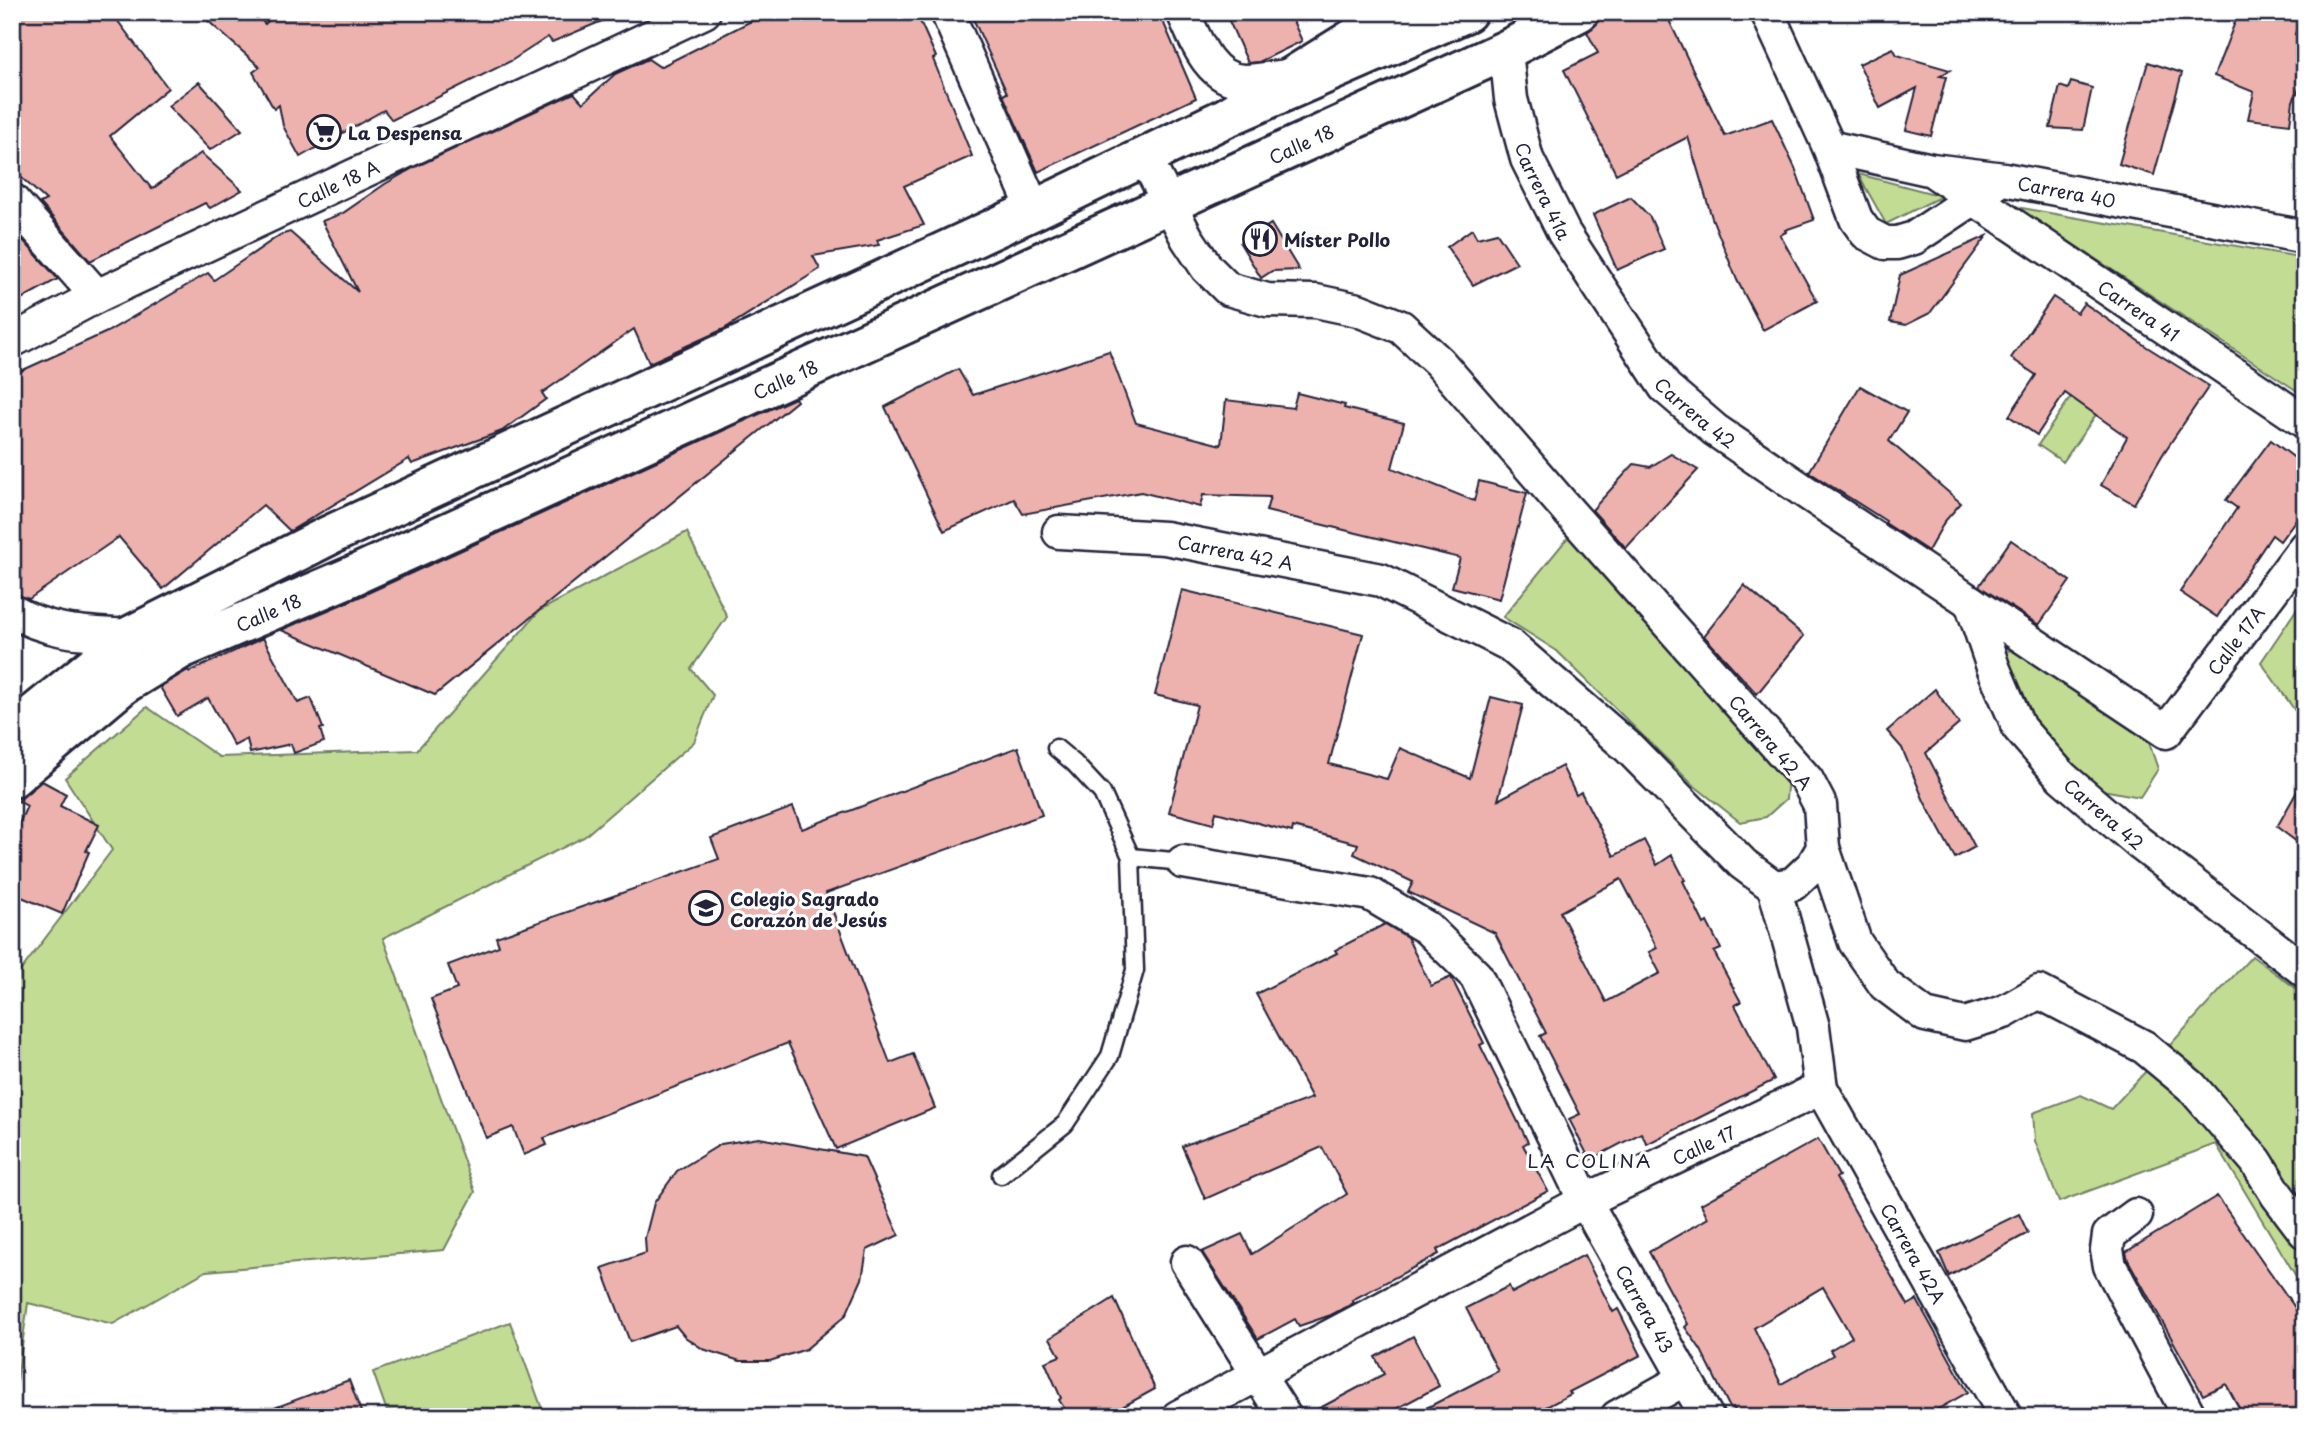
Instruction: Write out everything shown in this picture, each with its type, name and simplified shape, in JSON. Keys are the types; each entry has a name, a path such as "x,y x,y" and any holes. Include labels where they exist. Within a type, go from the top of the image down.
{"main road":[{"path":"1229,116 1396,12"},
{"path":"12,732 130,636 342,529 1229,116 1467,12"},
{"name":"Calle 18","path":"12,778 124,684 181,649 350,577 1506,50 1579,12"}],"street":[{"name":"Calle 18 A","path":"12,341 97,296 704,12"},
{"path":"947,12 1034,209"},
{"path":"1183,12 1201,52 1222,76 1243,81 1294,75"},
{"path":"1767,12 1829,147 1856,219 1866,233 1885,243 1914,238 2004,179"},
{"name":"Carrera 41a","path":"1506,50 1511,99 1527,159 1564,233 1618,318"},
{"name":"Carrera 40","path":"1829,147 1933,170 2004,179 2305,237"},
{"name":"Carrera 42 A","path":"1145,157 1168,203 1207,268 1228,289 1267,300 1316,301 1359,310 1401,327 1439,362 1807,780 1820,805 1823,848 1855,943 1885,985 1925,1015 1965,1024 2004,1012 2039,992 2144,1047 2212,1107 2256,1161 2305,1232"},
{"name":"Carrera 41","path":"1933,170 2305,422"},
{"path":"12,200 97,296"},
{"name":"Carrera 42","path":"1618,318 1665,387 1715,430 2166,732"},
{"name":"Carrera 42 A","path":"1059,532 1165,538 1381,580 1510,645 1629,748 1743,864 1774,887"},
{"name":"Calle 17A","path":"2166,732 2305,547"},
{"name":"Carrera 42","path":"1971,602 1993,667 2019,728 2054,767 2138,842 2305,971"},
{"path":"12,611 34,624 76,633 130,636"},
{"path":"1821,1088 1813,1027 1774,887 1793,884 1812,865 1823,848"},
{"name":"Carrera 43","path":"1183,862 1370,894 1427,928 1476,976 1585,1201 1707,1417"},
{"name":"Calle 17","path":"1178,1417 1585,1201 1821,1088"},
{"name":"Carrera 42A","path":"1821,1088 2006,1417"},
{"path":"2136,1215 2109,1235 2107,1250 2110,1266 2190,1417"},
{"path":"1187,1262 1285,1417"},
{"path":"1617,1417 1685,1379"}],"lane":[{"path":"1001,1175 1065,1124 1110,1056 1135,970 1131,857 1102,793 1056,748"},
{"path":"1131,857 1183,862"}],"green space":[{"path":"1858,174 1942,196 1886,224"},
{"path":"2016,207 2305,258 2305,396"},
{"path":"2077,388 2102,406 2063,462 2038,445"},
{"path":"687,532 727,617 691,669 713,695 694,742 584,837 383,938 475,1192 444,1250 206,1271 113,1324 28,1303 12,1417 12,982 112,850 65,778 147,707 219,757 417,750 539,611"},
{"path":"1569,536 1788,776 1786,799 1766,817 1740,822 1692,784 1557,651 1503,617"},
{"path":"2298,607 2305,616 2305,725 2261,662"},
{"path":"1997,649 2027,653 2147,737 2158,769 2140,797 2092,788 2035,730"},
{"path":"2252,956 2305,995 2305,1291 2216,1144 2059,1202 2035,1141 2033,1113 2081,1095 2111,1109"},
{"path":"510,1322 545,1417 389,1417 373,1372"}],"building":[{"path":"12,12 111,12 168,88 110,136 152,189 201,153 242,190 210,208 205,203 90,261 40,203 46,200 12,169"},
{"path":"198,12 253,12 265,24 277,12 621,13 552,42 548,37 511,61 392,120 384,110 300,157 283,126 279,105 274,109 253,72 260,67"},
{"path":"769,12 916,12 936,57 933,59 972,156 904,186 924,225 877,240 879,245 813,256 820,269 724,329 649,363 634,329 542,393 546,399 502,431 412,464 409,459 290,531 263,505 163,589 119,537 29,599 12,593 12,375 107,332 208,273 214,280 280,235 290,232 358,292 322,221 343,213 415,167 574,93 583,103 615,74 648,59 660,67"},
{"path":"970,12 1159,12 1196,98 1038,172 1003,95 1007,93"},
{"path":"1225,12 1289,12 1302,41 1259,62 1248,63"},
{"path":"1601,12 1665,12 1725,136 1772,119 1795,168 1814,220 1785,230 1786,232 1780,235 1817,301 1763,330 1737,280 1712,218 1688,137 1616,174 1564,70 1598,53 1587,32 1597,24"},
{"path":"2239,12 2303,12 2295,34 2305,36 2305,77 2293,101 2290,124 2248,119 2254,92 2214,76"},
{"path":"1893,48 1897,55 1950,70 1940,76 1946,77 1931,136 1906,130 1917,88 1880,108 1859,64"},
{"path":"2148,62 2182,73 2154,175 2119,164"},
{"path":"199,82 242,130 210,150 168,106"},
{"path":"2071,82 2092,88 2083,130 2050,128 2060,86 2068,89"},
{"path":"1631,197 1650,217 1664,249 1617,270 1593,215"},
{"path":"1271,224 1299,270 1272,271 1261,278 1240,243"},
{"path":"12,228 58,279 12,304"},
{"path":"1472,229 1477,238 1497,233 1517,263 1473,285 1447,247"},
{"path":"1987,236 1930,313 1906,325 1890,322 1900,275"},
{"path":"2053,297 2077,313 2084,303 2209,386 2163,454 2134,504 2101,485 2127,437 2065,393 2037,435 2009,416 2036,375 2011,358"},
{"path":"1109,351 1136,423 1221,445 1226,400 1293,408 1297,393 1404,423 1392,468 1474,501 1479,481 1527,493 1499,599 1452,587 1460,558 1266,511 1270,497 1203,495 1200,507 1141,492 1023,514 1014,499 944,531 885,407 958,369 973,395"},
{"path":"1860,386 1907,412 1889,441 1961,503 1945,521 1928,551 1809,472"},
{"path":"795,398 797,401 435,695 281,630 359,597"},
{"path":"2271,440 2305,466 2305,507 2280,541 2272,535 2217,617 2180,592 2237,508 2226,500"},
{"path":"1671,454 1698,470 1626,548 1592,510 1634,464 1650,467"},
{"path":"2011,540 2070,581 2039,625 1979,586"},
{"path":"1744,585 1804,636 1757,694 1704,636"},
{"path":"1182,590 1363,634 1329,764 1387,779 1400,748 1470,778 1491,697 1523,705 1498,800 1562,766 1576,795 1581,792 1614,856 1644,840 1657,865 1672,855 1704,924 1707,922 1721,949 1714,952 1741,1002 1735,1005 1774,1080 1647,1144 1641,1133 1590,1160 1569,1119 1580,1114 1540,1036 1546,1033 1495,933 1408,892 1413,882 1354,854 1358,844 1293,827 1292,832 1216,812 1213,824 1169,812 1197,705 1155,695","holes":["1621,879 1657,948 1649,952 1660,973 1606,1002 1560,912"]},
{"path":"263,638 298,703 311,698 323,728 320,729 324,742 294,753 291,744 250,753 247,739 234,746 208,698 177,716 160,687 188,670 189,672"},
{"path":"1935,689 1959,724 1926,753 1975,847 1955,858 1924,801 1902,748 1887,731"},
{"path":"1018,747 1042,815 826,893 890,1063 913,1054 935,1108 836,1149 788,1043 544,1138 547,1145 524,1155 513,1127 486,1138 431,999 457,989 448,965 499,946 496,937 719,859 711,838 793,807 802,829"},
{"path":"2305,777 2305,848 2277,827"},
{"path":"42,781 66,794 60,806 99,825 62,914 12,893 12,839 27,806 18,801"},
{"path":"1385,924 1407,937 1431,986 1451,977 1484,1043 1480,1045 1528,1142 1523,1145 1548,1191 1437,1250 1439,1254 1352,1300 1354,1303 1331,1315 1299,1326 1295,1319 1258,1339 1202,1252 1242,1234 1252,1254 1347,1194 1322,1147 1205,1199 1182,1146 1312,1098 1256,994 1337,953 1335,950"},
{"path":"759,1138 864,1157 899,1235 867,1250 862,1279 846,1315 806,1349 770,1361 740,1361 703,1349 685,1337 676,1326 630,1342 602,1268 646,1253 645,1238 654,1203 677,1171 721,1144"},
{"path":"1818,1139 1839,1176 1836,1178 1908,1305 1917,1300 1968,1392 1924,1417 1738,1417 1733,1407 1730,1408 1701,1350 1685,1327 1688,1324 1649,1252 1708,1218 1701,1204","holes":["1823,1287 1852,1337 1830,1350 1833,1355 1781,1384 1754,1328"]},
{"path":"2217,1196 2305,1322 2305,1417 2244,1417 2226,1384 2203,1395 2128,1260 2126,1252"},
{"path":"2019,1214 2028,1233 1949,1276 1939,1253"},
{"path":"1584,1255 1613,1312 1618,1309 1641,1355 1527,1417 1409,1417 1498,1371 1466,1308 1509,1286 1512,1293"},
{"path":"1114,1298 1155,1389 1104,1417 1070,1417 1059,1400 1061,1398 1045,1362 1060,1356 1050,1338"},
{"path":"1413,1336 1439,1386 1381,1417 1303,1417 1384,1374 1375,1357"},
{"path":"349,1380 363,1417 259,1417 258,1414"}],"place":[{"name":"La Despensa","path":"324,132"},
{"name":"Míster Pollo","path":"1260,239"},
{"name":"Colegio Sagrado Corazón de Jesús","path":"706,908"}],"district":[{"name":"LA COLINA","path":"1590,1160"}]}
